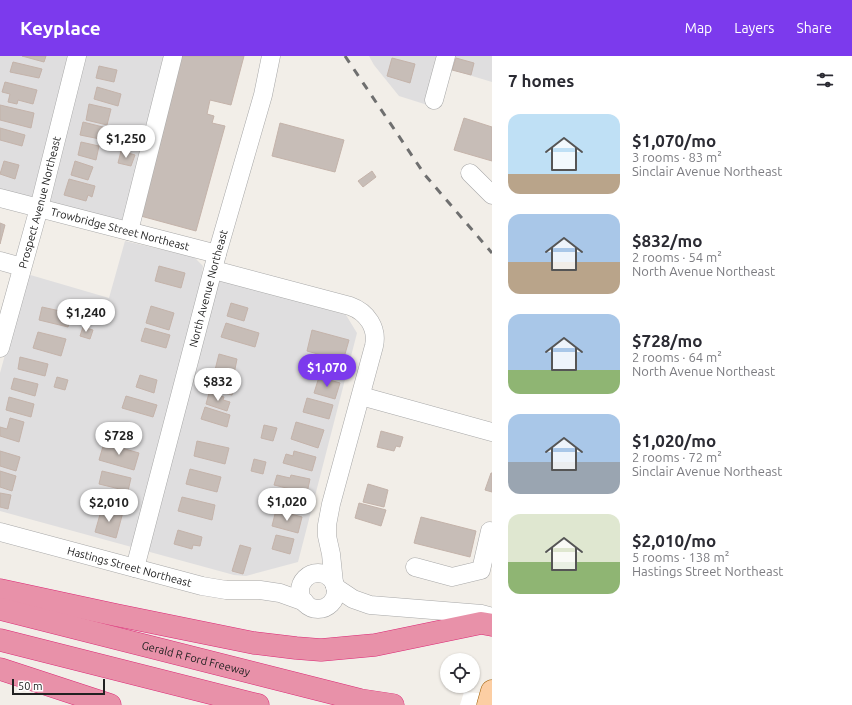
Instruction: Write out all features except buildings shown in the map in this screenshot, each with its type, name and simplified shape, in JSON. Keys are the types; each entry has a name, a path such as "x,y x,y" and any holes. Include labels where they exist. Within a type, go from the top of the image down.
{"highway":[{"path":"0,590 246,642 321,650 375,645 481,623 492,625"},
{"name":"Gerald R Ford Freeway","path":"0,609 360,700 393,705"},
{"path":"0,640 258,705"},
{"path":"0,669 110,705"}],"street":[{"name":"Prospect Avenue Northeast","path":"0,348 77,56"},
{"path":"129,231 173,56"},
{"name":"North Avenue Northeast","path":"135,568 216,262 263,95 271,56"},
{"path":"434,100 446,56"},
{"path":"470,173 492,195"},
{"name":"Trowbridge Street Northeast","path":"0,198 129,231 216,262 357,308 367,316 376,339 361,396"},
{"path":"0,261 22,267"},
{"path":"327,536 315,566 300,588 304,602 312,607 324,607 333,600 335,595 331,554 327,536 327,525 331,504 361,396 492,432"},
{"path":"414,567 452,577 486,572 490,531"},
{"name":"Hastings Street Northeast","path":"0,532 202,586 226,590 260,590 280,594 304,602"},
{"path":"308,576 321,573 331,579 335,585 353,599 370,605 482,614 492,617"},
{"name":"Hastings Street Northeast","path":"260,590 276,584 308,576"}],"shaded area":[{"path":"0,56 169,56 125,222 0,189"},
{"path":"369,56 492,56 492,82 449,69 437,108 399,96 374,65"},
{"path":"125,241 194,257 203,266 202,273 346,315 357,333 298,562 246,576 234,575 0,511 0,373 27,274 109,298"}],"pier":[{"path":"464,693 492,694 492,705 460,705"}],"railway":[{"path":"345,56 425,175 492,253"}]}
